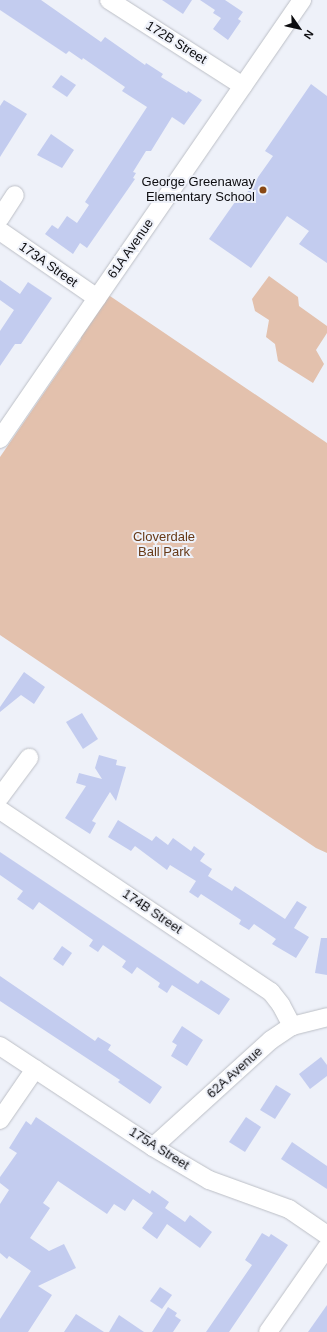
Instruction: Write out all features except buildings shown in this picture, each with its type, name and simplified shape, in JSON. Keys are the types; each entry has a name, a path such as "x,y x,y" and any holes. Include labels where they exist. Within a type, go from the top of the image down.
{"street":[{"name":"172B Street","path":"109,0 243,86"},
{"name":"61A Avenue","path":"0,439 302,0"},
{"path":"0,218 15,195"},
{"name":"173A Street","path":"0,231 96,298"},
{"path":"0,797 29,758"},
{"name":"174B Street","path":"0,810 271,992 281,1005 292,1026"},
{"name":"62A Avenue","path":"153,1147 271,1040 292,1026 327,1017"},
{"name":"175A Street","path":"0,1046 153,1147 209,1180 289,1209 327,1235"},
{"path":"0,1120 35,1069"},
{"path":"268,1332 327,1247"}],"green space":[{"path":"269,276 298,297 299,306 327,326 327,333 316,350 324,364 313,383 278,361 275,344 266,337 269,320 255,311 252,299"},
{"name":"Cloverdale Ball Park","path":"107,294 327,443 327,853 316,848 0,635 0,457 81,339 81,333"}],"place":[{"name":"George Greenaway Elementary School","path":"263,190"}]}
